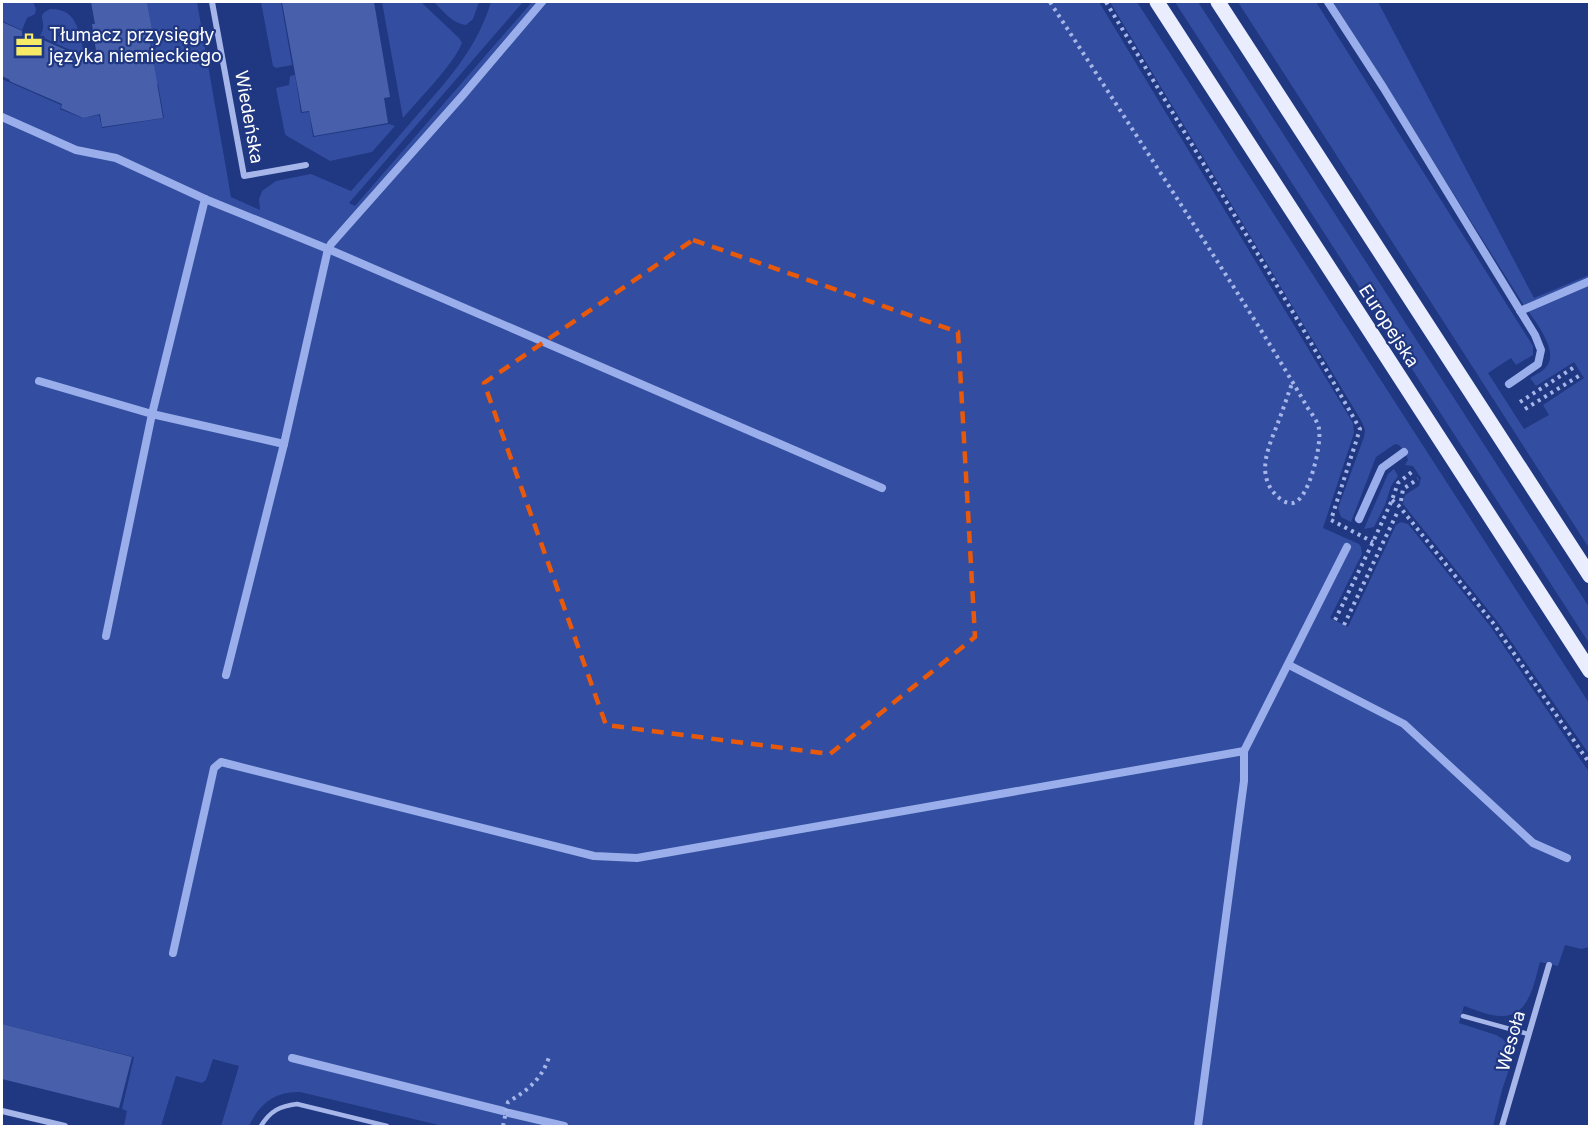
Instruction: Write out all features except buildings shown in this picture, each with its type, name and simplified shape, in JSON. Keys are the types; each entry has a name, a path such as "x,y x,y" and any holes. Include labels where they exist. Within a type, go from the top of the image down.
{"main road":[{"name":"Europejska","path":"1157,2 1590,671"},
{"name":"Europejska","path":"1218,2 1590,576"}],"street":[{"name":"Wiedeńska","path":"212,2 244,176 306,165"},
{"name":"Wesoła","path":"1502,1126 1549,965"},
{"path":"2,1111 64,1126"}],"lane":[{"path":"1463,1016 1528,1034"},
{"path":"261,1126 271,1113 283,1106 297,1104 387,1126"}],"path":[{"path":"1050,2 1293,381 1319,428 1318,450 1308,486 1302,498 1293,503 1282,501 1274,494 1266,480 1264,466 1269,445 1293,381"},
{"path":"1106,2 1303,329 1360,429 1331,520 1373,542"},
{"path":"1520,402 1576,366"},
{"path":"1525,409 1582,374"},
{"path":"1335,620 1373,542 1398,483 1413,471"},
{"path":"1401,501 1403,489 1418,479"},
{"path":"1392,500 1400,506 1493,623 1590,764"},
{"path":"1344,625 1398,511"},
{"path":"503,1126 508,1102 523,1094 533,1084 546,1067 549,1057"}],"highlighted area":[{"path":"693,240 958,332 975,637 830,754 606,725 484,383"}],"shaded area":[{"path":"2,2 33,2 36,9 35,14 27,18 22,30 2,21"},
{"path":"147,2 197,2 231,197 260,210 259,199 262,191 276,181 311,174 351,191 458,66 477,36 491,2 523,2 349,203 355,206 532,2 1099,2 1353,423 1354,433 1323,528 1359,544 1362,554 1330,618 1348,627 1396,525 1401,522 1408,524 1490,626 1589,772 1589,947 1581,949 1565,945 1558,966 1540,962 1529,997 1518,1011 1511,1015 1496,1016 1464,1006 1459,1023 1496,1035 1503,1039 1510,1050 1512,1060 1493,1126 443,1126 300,1092 291,1092 269,1100 258,1111 249,1126 221,1126 239,1066 213,1059 206,1080 202,1083 176,1076 161,1126 124,1126 127,1111 122,1109 134,1057 2,1024 2,79 61,105 60,109 82,118 99,115 102,128 164,118 158,84 155,84 151,63 154,62 149,30 152,29"},
{"path":"261,2 281,2 292,65 276,68 273,66"},
{"path":"382,2 421,2 462,43 444,71 403,118"},
{"path":"434,2 479,2 473,19 466,25 453,20"},
{"path":"1110,2 1137,2 1589,703 1589,754 1497,621 1403,504 1405,495 1419,486 1421,478 1413,466 1405,465 1408,460 1399,445 1395,444 1376,457 1351,522 1341,517 1338,508 1364,437 1365,430 1362,422"},
{"path":"1175,2 1198,2 1589,607 1589,643"},
{"path":"1238,2 1316,2 1533,346 1533,355 1516,365 1511,358 1488,373 1524,429 1549,415 1543,405 1584,378 1574,362 1536,386 1530,378 1544,369 1550,360 1548,343 1544,334 1333,2 1378,2 1534,298 1589,275 1589,548"},
{"path":"50,9 60,10 72,18 79,32 85,57 40,36 43,29 42,15"},
{"path":"295,75 301,113 309,112 313,137 389,124 395,126 372,152 330,161 285,134 276,88 289,85 290,76"},
{"path":"1394,469 1398,476 1391,486 1374,527 1364,529 1388,474"}],"waterway":[{"path":"226,675 284,444 328,249 542,2"},
{"path":"1328,2 1383,87 1535,335 1541,350 1538,364 1509,384"},
{"path":"2,117 76,150 116,158 205,199 328,249 882,488"},
{"path":"106,636 152,414 205,199"},
{"path":"1520,311 1590,281"},
{"path":"39,381 152,414 284,444"},
{"path":"1359,519 1382,468 1404,452"},
{"path":"1198,1126 1244,781 1244,751 1347,547"},
{"path":"1289,665 1404,724 1533,843 1567,858"},
{"path":"173,953 214,768 221,762 594,856 637,858 1244,751"},
{"path":"292,1058 503,1111"},
{"path":"509,1113 564,1126"}],"place":[{"name":"Tłumacz przysięgły języka niemieckiego","path":"29,45"}]}
